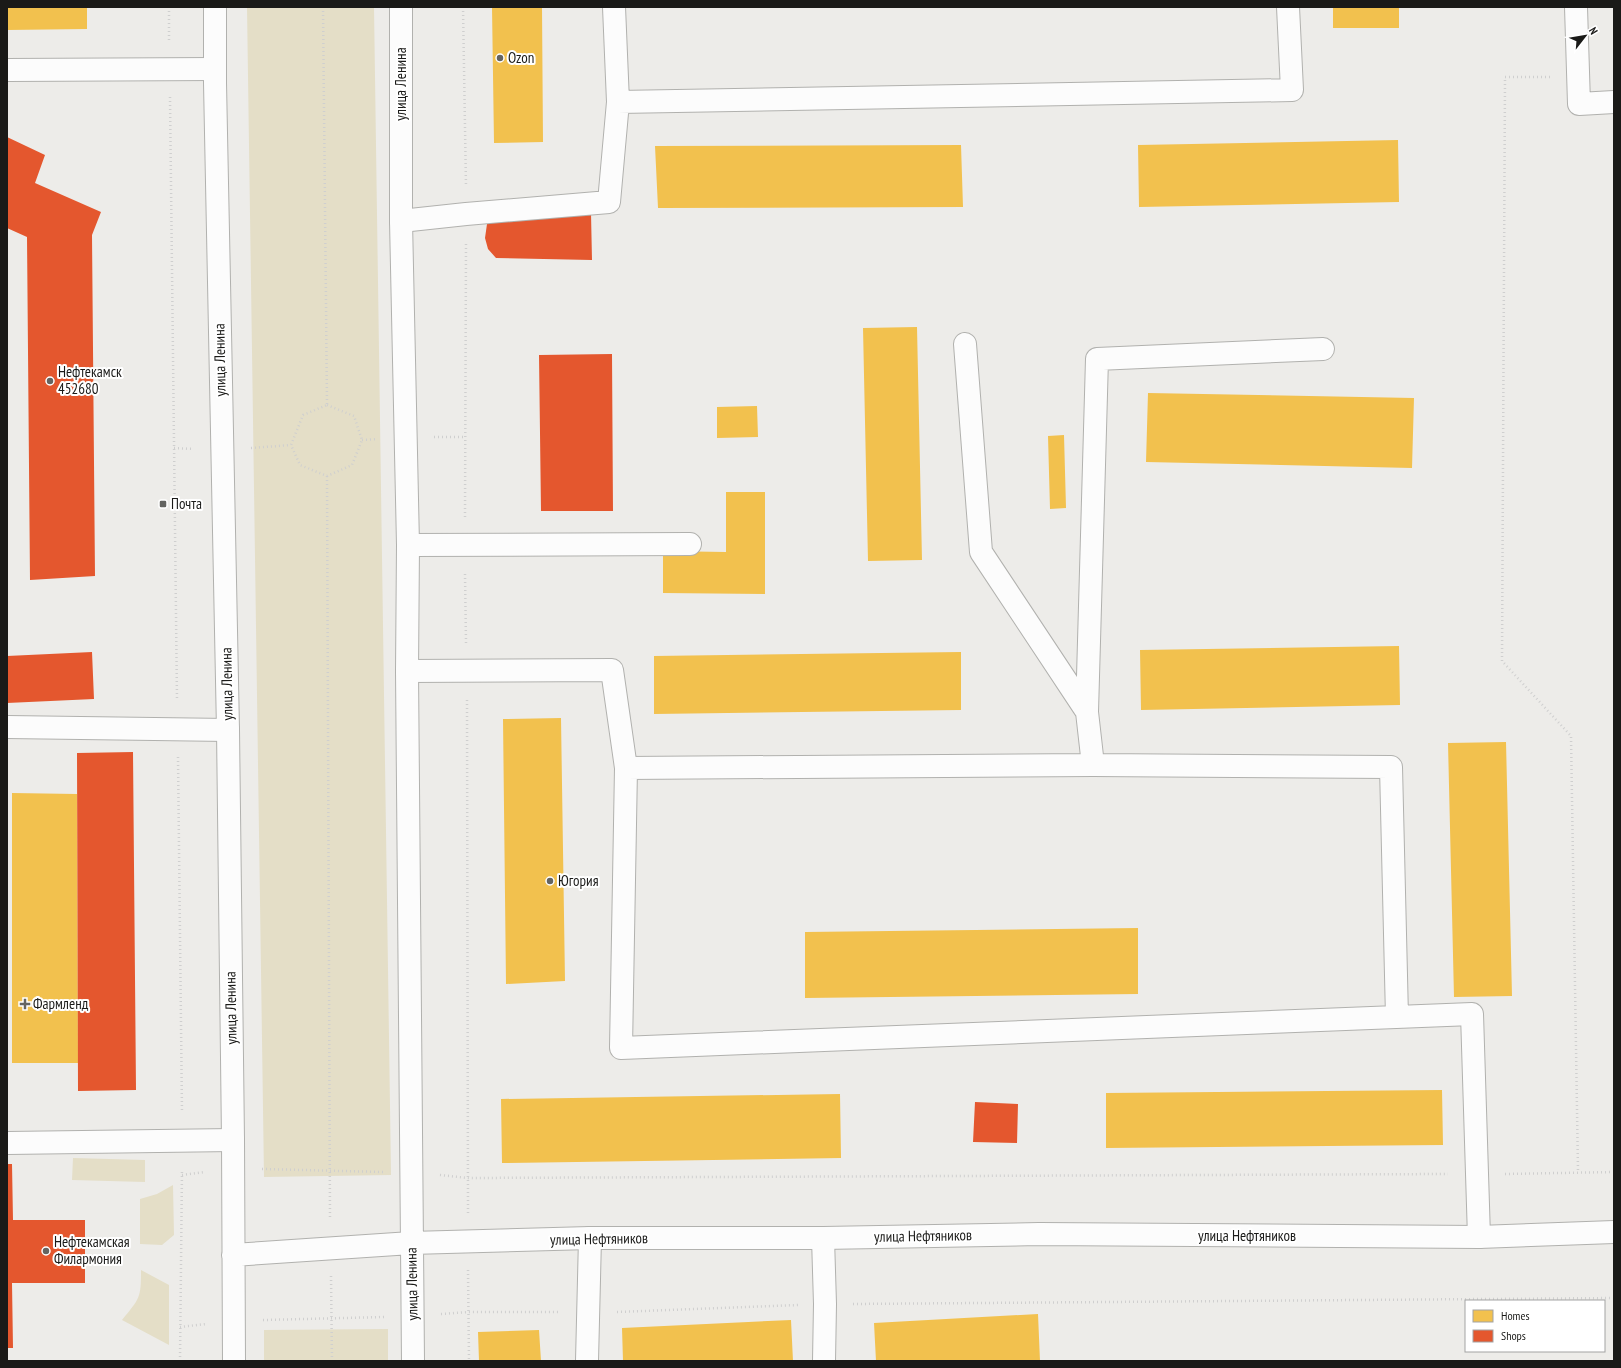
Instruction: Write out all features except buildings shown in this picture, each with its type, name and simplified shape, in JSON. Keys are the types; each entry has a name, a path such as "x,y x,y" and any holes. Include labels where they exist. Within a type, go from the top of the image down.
{"main road":[{"name":"улица Ленина","path":"215,7 228,730 234,1361"},
{"name":"улица Ленина","path":"401,7 401,222 408,545 407,672 413,1361"},
{"path":"401,222 466,214 609,202 618,102 614,7"},
{"path":"618,102 1292,90 1288,7"},
{"path":"1576,7 1579,104 1614,102"},
{"path":"7,70 215,69"},
{"path":"965,344 981,552 1088,712"},
{"path":"1093,765 1088,712 1097,359 1323,349"},
{"path":"408,545 690,544"},
{"path":"407,672 612,670 626,768 621,1048 1472,1014 1480,1237"},
{"path":"7,727 228,730"},
{"path":"626,768 1093,765 1391,767 1397,1016"},
{"path":"7,1143 233,1140"},
{"name":"улица Нефтяников","path":"233,1255 411,1243 590,1238 823,1238 1039,1234 1480,1237 1614,1232"},
{"path":"587,1361 590,1238"},
{"path":"823,1238 825,1304 824,1361"}],"path":[{"path":"169,7 182,1141 180,1361"},
{"path":"323,7 327,405"},
{"path":"1578,77 1505,77 1502,662 1571,736 1578,1172"},
{"path":"327,405 354,416 362,440 352,465 327,476 300,465 291,445 303,415 327,405"},
{"path":"327,476 330,1249 332,1361"},
{"path":"182,1175 233,1168 411,1172 468,1178 1477,1174 1614,1172"},
{"path":"180,1327 234,1320 331,1319 468,1312 588,1312 825,1304 1614,1298"}],"shaded area":[{"path":"247,7 374,7 391,1175 264,1177"},
{"path":"73,1158 145,1160 145,1182 72,1180"},
{"path":"173,1185 174,1235 162,1245 140,1244 140,1199 157,1194"},
{"path":"141,1270 169,1285 169,1345 122,1320 133,1307 140,1292"},
{"path":"388,1329 388,1361 264,1361 264,1330"}],"place":[{"name":"Ozon","path":"500,58"},
{"name":"Нефтекамск 452680","path":"50,381"},
{"name":"Почта","path":"163,504"},
{"name":"Югория","path":"550,881"},
{"name":"Фармленд","path":"25,1004"},
{"name":"Нефтекамская Филармония","path":"46,1251"}]}
